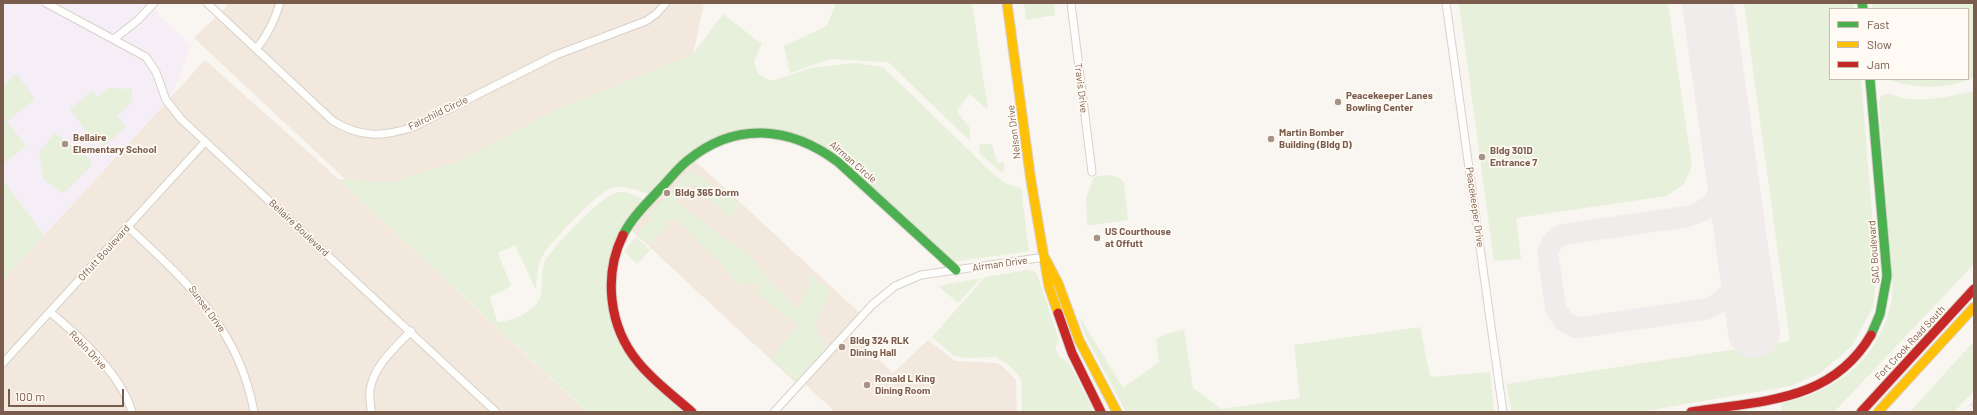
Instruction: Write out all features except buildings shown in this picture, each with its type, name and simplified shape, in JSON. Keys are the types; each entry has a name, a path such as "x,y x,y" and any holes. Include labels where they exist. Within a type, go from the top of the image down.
{"street":[{"name":"Bellaire Boulevard","path":"46,3 146,57 156,72 161,89 172,109 205,142 411,331 496,412"},
{"path":"114,39 138,20 154,3"},
{"path":"256,49 268,32 280,3"},
{"name":"Fairchild Circle","path":"209,5 333,121 344,128 375,135 392,134 413,127 556,55 646,21 656,14 666,3"},
{"name":"Nelson Drive","path":"1007,3 1031,181 1045,257 1048,287 1064,332 1101,412"},
{"name":"Travis Drive","path":"1071,3 1092,172"},
{"name":"Peacekeeper Drive","path":"1446,3 1503,412"},
{"name":"SAC Boulevard","path":"1691,412 1785,395 1813,388 1833,377 1849,364 1864,348 1873,333 1884,305 1888,276 1870,80"},
{"name":"Airman Circle","path":"692,412 648,372 626,344 614,314 611,276 624,233 637,215 685,162 713,144 739,135 761,132 787,135 821,148 956,270"},
{"name":"Offutt Boulevard","path":"3,363 205,142"},
{"name":"Sunset Drive","path":"128,227 191,287 217,320 241,367 251,396 254,412"},
{"name":"Nelson Drive","path":"1045,257 1058,283 1079,340 1117,412"},
{"name":"Airman Drive","path":"956,270 1045,257"},
{"path":"774,412 864,313 888,290 913,277 956,270"},
{"name":"Fort Crook Road South","path":"1861,412 1974,289"},
{"path":"1878,412 1974,307"},
{"name":"Robin Drive","path":"50,312 102,362 129,402 132,412"},
{"path":"371,412 370,398 373,377 382,362 411,331"}],"shaded area":[{"name":"Bellaire Elementary School","path":"3,3 147,3 191,45 172,96 44,235 3,180"},
{"path":"227,3 704,3 693,54 594,97 453,164 374,206 194,38 226,7"},
{"path":"205,60 323,165 587,412 3,412 3,280"},
{"path":"691,157 862,315 848,331 893,373 928,340 955,361 997,363 1002,366 1016,380 1017,412 835,412 803,382 798,385 628,227"}],"green space":[{"path":"836,3 972,3 988,110 969,94 957,111 970,128 970,141 888,62 830,59 790,73 784,46 827,26"},
{"path":"1024,3 1054,3 1055,15 1026,20"},
{"path":"1459,3 1668,3 1692,166 1684,184 1666,196 1516,218 1521,259 1494,261"},
{"path":"1744,3 1853,3 1854,8 1829,8 1829,80 1861,80 1877,276 1873,307 1852,346 1820,373 1791,386 1640,412 1512,412 1506,384 1790,341"},
{"path":"1872,3 1974,3 1974,78 1969,80 1969,8 1873,8"},
{"path":"723,14 762,44 754,61 758,74 771,81 811,68 855,63 883,67 992,173 1007,184 1021,188 1029,251 953,262 840,159 818,142 799,135 770,129 738,131 714,140 689,154 650,194 631,188 616,187 605,191 596,198 566,227 542,256 537,275 536,290 515,245 498,253 511,286 490,297 497,322 502,322 528,312 538,302 541,293 544,264 555,248 588,213 608,196 618,192 628,193 641,198 642,202 619,236 607,273 608,312 621,347 642,373 684,412 588,412 338,179 392,182 460,161 552,112 693,54"},
{"path":"16,73 35,99 7,121 26,146 3,164 3,86"},
{"path":"1889,80 1968,80 1950,85 1930,87"},
{"path":"109,88 132,89 132,102 117,116 126,127 103,147 93,133 87,133 70,109 92,91 97,97"},
{"path":"1974,91 1974,264 1834,412 1782,412 1781,403 1799,399 1833,384 1862,360 1874,346 1883,329 1889,311 1893,282 1879,102 1881,96 1891,94 1904,99 1933,99"},
{"path":"55,133 91,160 91,166 63,194 43,179 39,152"},
{"path":"979,144 992,144 997,163 1003,162 1005,168 1002,173 980,154"},
{"path":"690,170 740,204 732,219 691,184 675,201 718,234 750,255 769,280 797,308 810,285 806,270 830,291 815,325 826,349 797,381 770,359 799,325 769,304 756,291 758,282 737,285 718,261 702,246 679,220 665,223 668,226 649,245 637,234 652,219 647,217"},
{"path":"1110,175 1120,178 1124,183 1128,220 1087,226 1086,198 1094,177"},
{"path":"3,180 44,235 3,280"},
{"path":"636,237 650,250 637,264 624,251"},
{"path":"1027,270 1033,271 1037,274 1059,340 1055,348 1059,356 1069,363 1094,412 1022,412 1021,379 1009,365 996,357 966,358 954,356 932,337 985,277"},
{"path":"981,278 958,303 938,286"},
{"path":"1079,316 1123,388 1159,362 1156,340 1165,334 1184,330 1193,388 1221,409 1300,398 1294,345 1420,327 1430,377 1490,372 1494,412 1126,412 1085,335"},
{"path":"1974,341 1974,391 1954,412 1910,412"}],"taxiway":[{"path":"1729,155 1726,176 1718,195 1712,203 1695,214 1684,217 1566,234 1557,237 1548,251 1556,310 1564,321 1576,328 1707,309 1717,304 1735,285 1740,268 1742,248"}],"runway":[{"path":"1708,3 1754,332"}],"railway":[{"path":"1966,412 1974,403"}],"traffic: fast":[{"path":"1862,3 1863,8"},
{"path":"1870,80 1887,276 1880,314 1871,335"},
{"path":"623,235 640,210 687,161 705,148 724,139 743,134 762,133 782,135 801,141 820,150 838,162 956,270"}],"traffic: slow":[{"path":"1007,3 1031,181 1049,287 1058,313"},
{"path":"1045,258 1058,283 1079,340 1117,412"},
{"path":"1878,412 1974,307"}],"traffic: jam":[{"path":"623,235 613,267 611,284 615,317 621,333 628,348 644,369 692,412"},
{"path":"1861,412 1974,289"},
{"path":"1058,313 1072,353 1101,412"},
{"path":"1691,412 1768,400 1815,386 1836,374 1855,357 1871,335"}],"place":[{"name":"Peacekeeper Lanes Bowling Center","path":"1338,102"},
{"name":"Martin Bomber Building (Bldg D)","path":"1271,139"},
{"name":"Bellaire Elementary School","path":"65,144"},
{"name":"Bldg 301D Entrance 7","path":"1482,157"},
{"name":"Bldg 365 Dorm","path":"667,193"},
{"name":"US Courthouse at Offutt","path":"1097,238"},
{"name":"Bldg 324 RLK Dining Hall","path":"842,347"},
{"name":"Ronald L King Dining Room","path":"867,385"}]}
